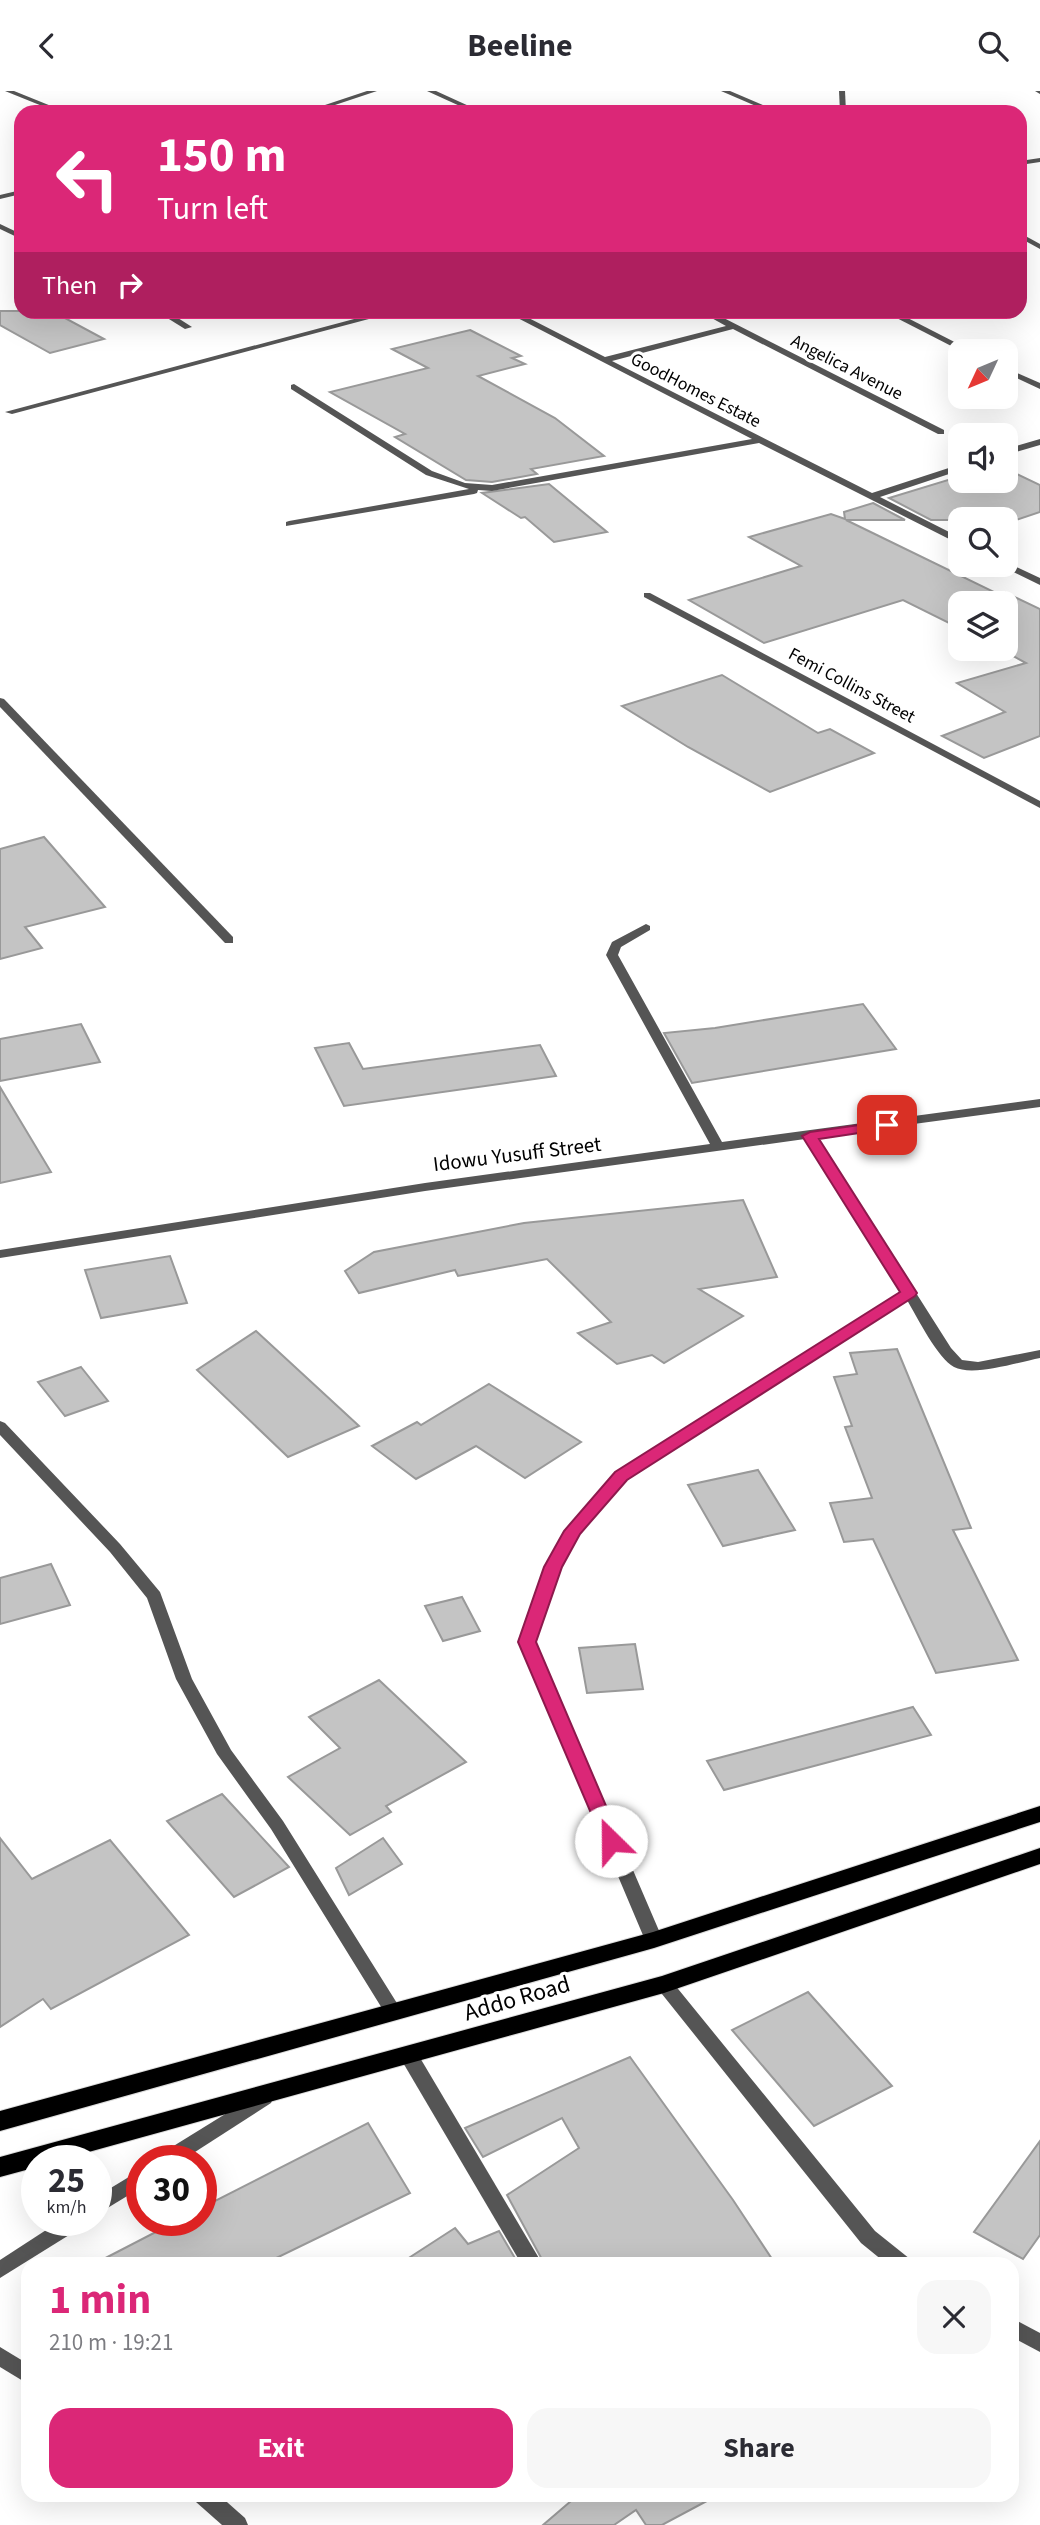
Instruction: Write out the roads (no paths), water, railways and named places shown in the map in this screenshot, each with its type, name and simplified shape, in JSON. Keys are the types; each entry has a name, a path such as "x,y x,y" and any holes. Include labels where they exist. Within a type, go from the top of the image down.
{"main road":[{"name":"Addo Road","path":"0,2121 654,1940 1040,1814"},
{"name":"Addo Road","path":"0,2168 664,1984 1040,1856"}],"street":[{"path":"8,91 45,105"},
{"path":"329,105 374,91"},
{"path":"429,91 462,105"},
{"path":"724,91 759,105"},
{"path":"174,319 188,327"},
{"path":"9,412 364,319"},
{"name":"GoodHomes Estate","path":"524,319 948,536"},
{"name":"Angelica Avenue","path":"718,319 941,432"},
{"path":"903,319 948,341"},
{"path":"604,360 732,327"},
{"path":"1018,376 1040,386"},
{"path":"294,387 429,473 464,487 492,488"},
{"path":"289,524 759,440"},
{"path":"1018,448 1040,442"},
{"path":"870,497 948,471"},
{"path":"1018,571 1040,582"},
{"name":"Femi Collins Street","path":"647,595 1040,805"},
{"path":"0,701 229,940"},
{"path":"646,928 616,945 612,955 719,1148"},
{"name":"Idowu Yusuff Street","path":"0,1254 425,1187 1040,1103"},
{"path":"810,1136 909,1293 958,1364 978,1366 1040,1354"},
{"path":"654,1940 527,1642 553,1567 573,1531 621,1476 909,1293"},
{"path":"0,1426 116,1548 154,1596 184,1679 225,1754 277,1825 394,2013"},
{"path":"664,1984 869,2237 893,2257"},
{"path":"409,2056 528,2257"},
{"path":"191,2145 268,2095"},
{"path":"0,2270 52,2236"},
{"path":"1019,2331 1040,2343"},
{"path":"0,2356 21,2370"},
{"path":"211,2502 237,2525"}]}
